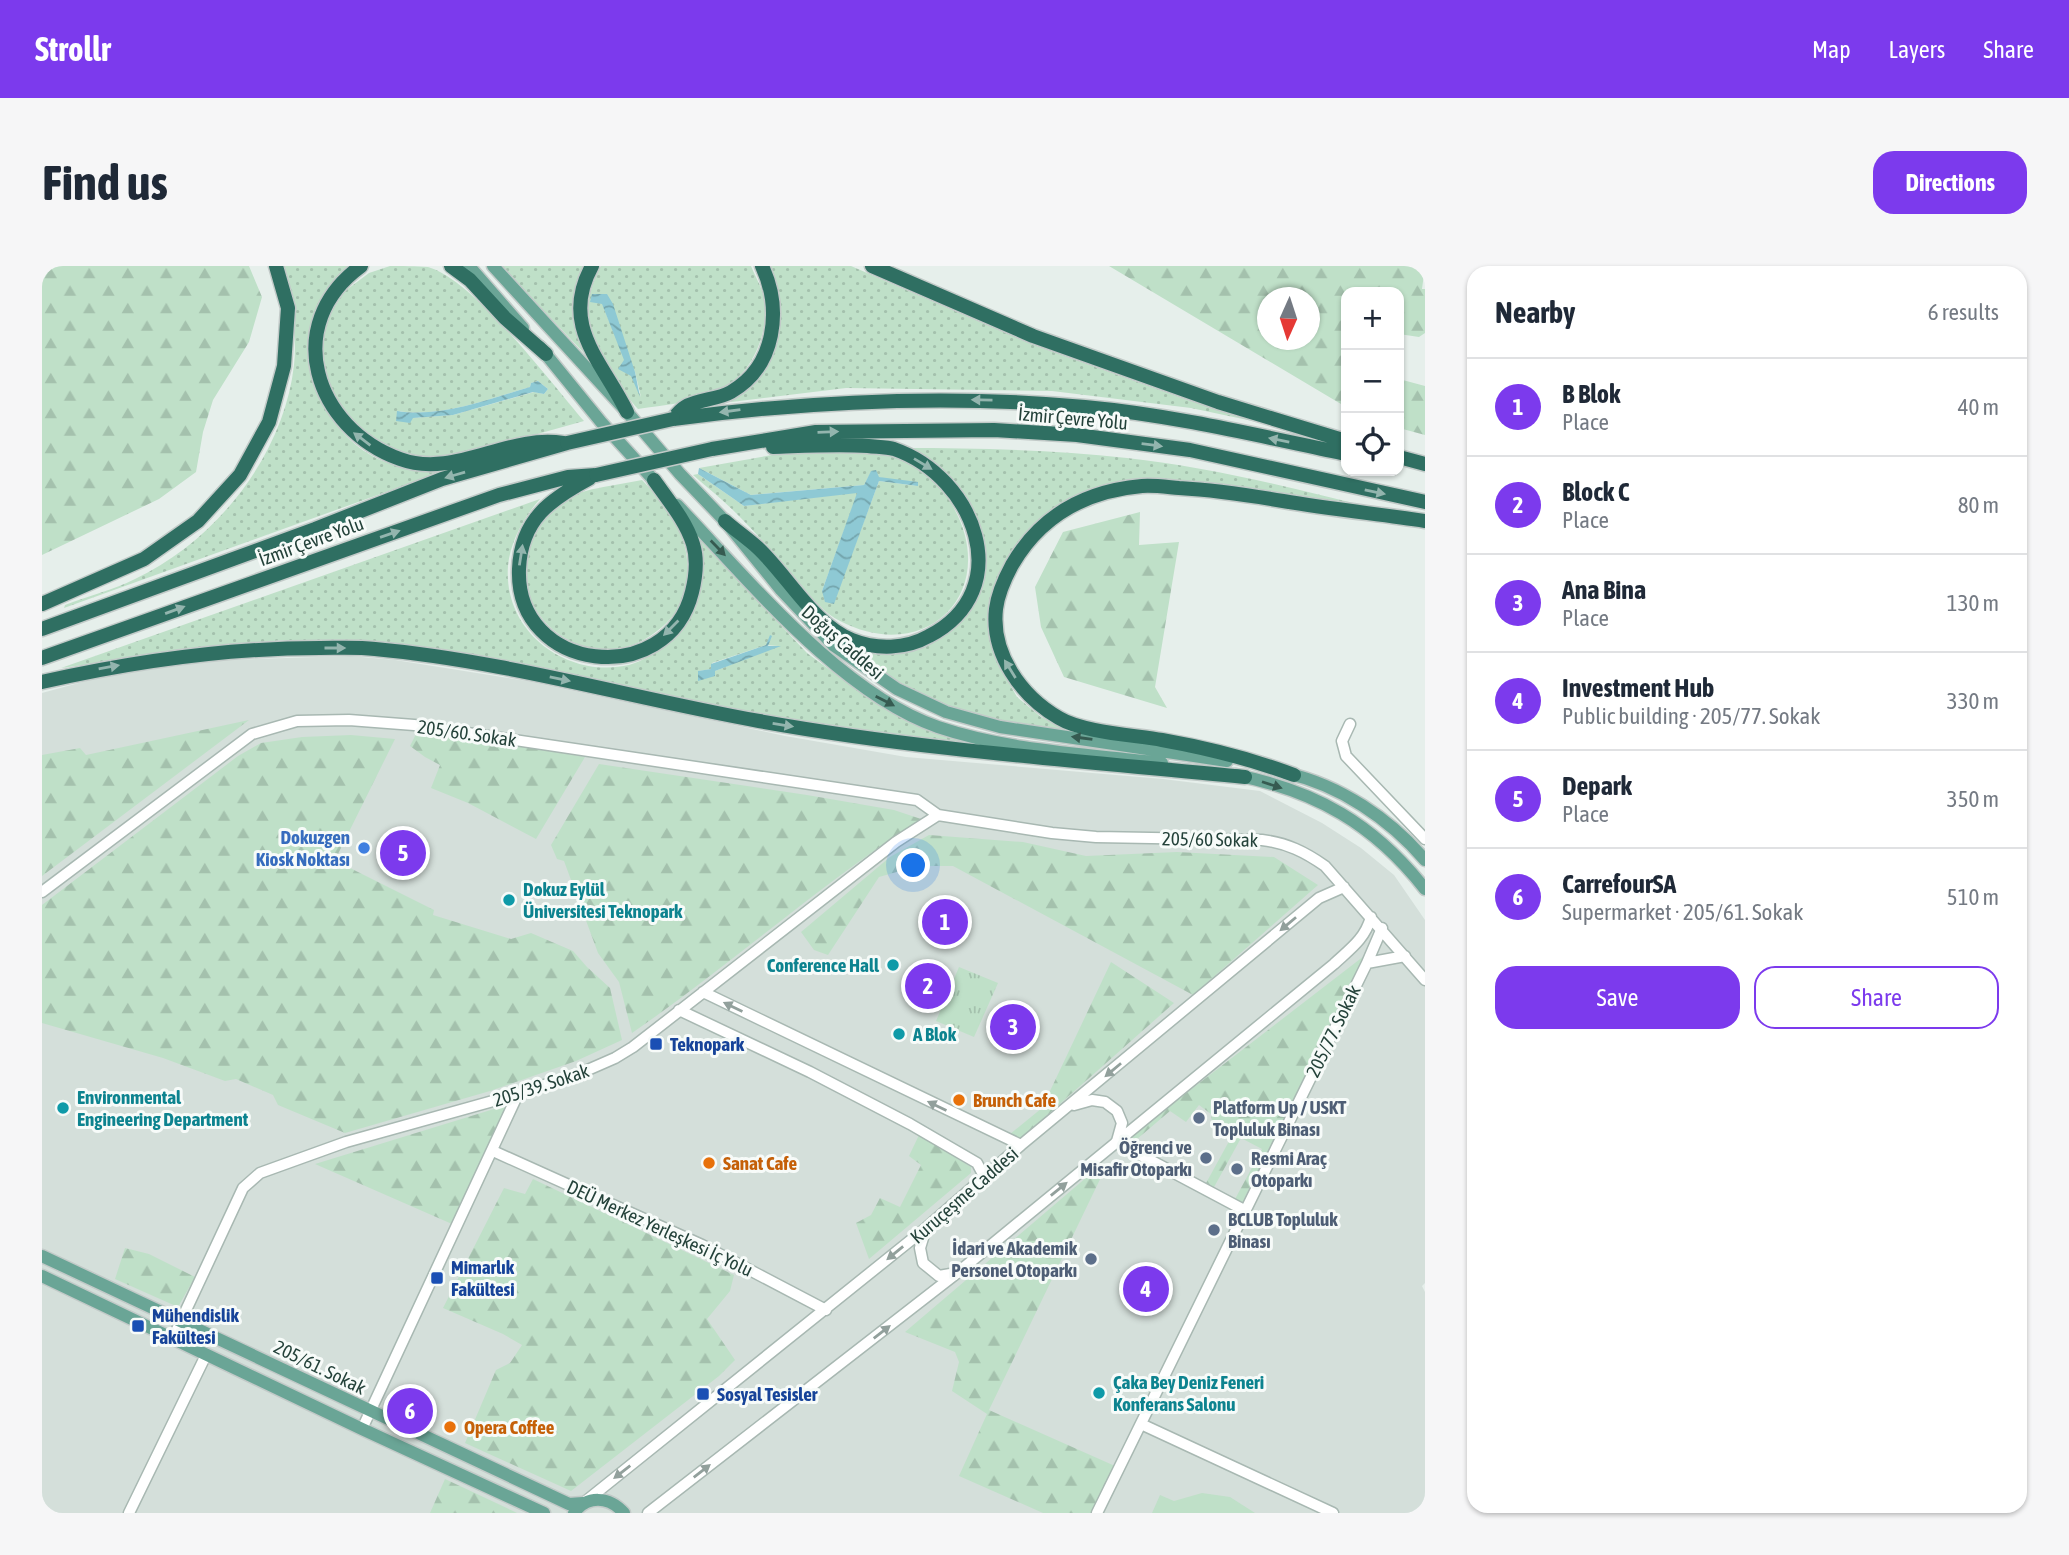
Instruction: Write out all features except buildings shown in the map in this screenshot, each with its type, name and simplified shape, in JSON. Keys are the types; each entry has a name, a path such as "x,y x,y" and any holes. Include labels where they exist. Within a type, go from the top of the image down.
{"highway":[{"path":"42,604 144,559 198,521 240,475 269,422 284,366 288,308 276,266"},
{"path":"361,266 332,292 319,317 316,340 323,388 336,413 350,430 372,446 401,460 430,466 543,440 567,443 673,419 684,407 732,391 752,374 772,336 774,307 769,280 762,266"},
{"path":"451,266 470,280 505,318 546,354"},
{"path":"592,266 581,295 581,320 586,342 627,412"},
{"path":"872,266 1033,336 1217,402 1341,439"},
{"name":"İzmir Çevre Yolu","path":"673,419 759,407 839,402 937,399 1007,401 1088,407 1199,424 1341,453"},
{"name":"İzmir Çevre Yolu","path":"712,449 816,432 994,430 1063,434 1189,450 1425,502"},
{"name":"İzmir Çevre Yolu","path":"42,629 442,479 567,443"},
{"path":"654,480 684,524 693,543 695,578 691,597 682,617 651,645 632,654 597,658 564,648 543,631 527,609 521,591 519,574 522,544 538,514 551,501 596,475 712,449 846,445 893,448 928,466 952,488 964,506 973,528 978,552 978,572 966,605 938,632 918,642 897,647 871,645 850,640 830,627 759,548 724,521"},
{"path":"1404,458 1425,464"},
{"path":"1404,466 1425,470"},
{"name":"İzmir Çevre Yolu","path":"42,658 499,495 568,477 596,475"},
{"path":"1294,775 1256,760 1083,726 1055,716 1037,702 1012,674 1002,656 996,633 996,608 1003,581 1022,548 1042,524 1065,508 1094,495 1143,486 1222,491 1425,520"},
{"path":"42,682 182,655 292,648 373,649 453,659 758,721 873,740 1245,777"}],"main road":[{"name":"Doğuş Caddesi","path":"469,266 601,422 654,480 799,633 873,695 935,726 991,742 1196,767 1245,777 1298,793 1341,811 1373,833 1406,865 1425,889"},
{"name":"Doğuş Caddesi","path":"493,266 627,412 781,590 833,645 897,689 946,712 1000,727 1196,755 1294,775 1335,790 1369,810 1389,824 1425,860"},
{"name":"205/61. Sokak","path":"42,1256 578,1508 600,1499 609,1501 624,1513"},
{"name":"205/61. Sokak","path":"42,1276 544,1513"}],"street":[{"name":"205/60. Sokak","path":"42,892 252,734 297,720 349,720 414,725 918,800 937,815"},
{"path":"1350,724 1342,741 1346,756 1425,839"},
{"name":"205/60 Sokak","path":"937,815 1096,837 1282,842 1306,852 1325,866 1425,980"},
{"name":"205/39. Sokak","path":"173,1338 243,1188 253,1177 346,1142 518,1094 615,1058 633,1047 896,842 937,815"},
{"name":"Kuruçeşme Caddesi","path":"578,1508 926,1228 1021,1145 1319,898 1344,887"},
{"path":"648,1513 957,1273 1116,1142 1360,940 1371,917"},
{"name":"205/77. Sokak","path":"1097,1513 1367,964 1382,928"},
{"path":"1367,964 1405,956"},
{"path":"703,992 1021,1145"},
{"path":"679,1010 810,1072 910,1124 977,1163 985,1178"},
{"path":"362,1429 518,1094"},
{"path":"1068,1107 1091,1100 1105,1101 1117,1111 1122,1123 1116,1142"},
{"path":"1116,1142 1244,1210"},
{"name":"DEÜ Merkez Yerleşkesi İç Yolu","path":"493,1151 702,1245 826,1310"},
{"path":"926,1228 920,1248 923,1264 939,1276 957,1273"},
{"path":"129,1513 206,1355"},
{"path":"1140,1424 1333,1513"}],"shaded area":[{"path":"350,656 395,660 527,681 785,736 906,757 1163,779 1260,791 1322,823 1361,848 1394,875 1425,920 1425,1283 1422,1286 1425,1292 1425,1513 42,1513 42,693 97,678 225,660"}],"green space":[{"path":"42,266 249,266 262,297 249,342 213,400 203,432 196,472 159,499 42,555"},
{"path":"280,266 357,266 338,280 314,319 310,357 320,395 340,429 369,454 397,465 447,470 64,608 65,605 135,579 165,563 193,542 218,518 241,492 261,462 288,398 294,365 294,327"},
{"path":"390,266 414,266 428,267 446,276 467,291 510,334 584,421 469,453 421,459 403,455 356,427 335,405 323,377 320,346 328,317 345,291 369,273","holes":["538,381 548,389 544,394 534,392 453,415 413,418 398,411 448,410 530,387 531,383"]},
{"path":"501,266 586,266 575,315 583,352"},
{"path":"601,266 751,266 762,291 765,320 762,335 750,363 730,385 717,392 688,401 638,409 603,362 589,335 587,309","holes":["602,304 635,372 641,397"]},
{"path":"762,266 851,266 1031,344 1257,422 1191,408 1052,391 846,388 731,402 776,335"},
{"path":"1109,266 1425,266 1422,289 1425,289 1425,333 1419,337 1404,335 1404,287 1341,287 1341,404"},
{"path":"1404,380 1425,386 1425,435 1404,429"},
{"path":"904,448 1044,451 1161,462 1263,482 1397,514 1170,480 1082,494 1040,519 1016,545 1000,573 989,608 989,624 998,664 1017,697 1041,717 1074,733 964,714 891,678 850,653 838,641 855,647 892,652 927,645 956,625 977,591 979,569 975,520"},
{"path":"858,451 895,457 927,475 951,503 965,535 968,564 962,590 948,612 928,627 902,634 872,633 834,618 814,600 737,514 693,475 698,474 744,506 858,492 822,591 833,604 879,481 918,486 878,477 876,471 871,472 864,485 751,495 699,468 789,452"},
{"path":"642,480 664,505 680,531 687,560 683,599 674,614 657,631 632,645 605,649 580,645 557,633 539,614 527,591 524,565 530,536 547,509 565,498"},
{"path":"540,499 523,522 515,539 508,566 509,590 516,611 528,630 543,646 562,657 583,665 629,665 649,656 672,638 689,617 699,593 700,572 696,536 807,653 872,701 926,728 988,747 772,719 443,649 284,640 61,668","holes":["766,645 778,646 715,671 698,671 712,669 712,663"]},
{"path":"1140,512 1139,545 1179,542 1155,687 1167,708 1064,677 1041,627 1035,587 1063,532"},
{"path":"249,720 42,876 42,755 80,748 86,755"},
{"path":"416,734 510,744 585,757 536,839 468,803 431,788 440,765 410,746"},
{"path":"351,735 395,739 337,856 344,865 434,910 433,915 511,939 531,933 573,951 610,988 622,1040 576,1061 490,1091 345,1133 278,1105 273,1095 236,1079 225,1081 163,1058 42,1023 42,905 238,756 261,743 302,737"},
{"path":"599,764 807,795 894,810 921,819 847,870 632,1033 619,982 598,953 564,861 557,859 551,845"},
{"path":"929,835 1023,842 1086,856 1177,852 1274,857 1318,885 1193,995 953,866 918,866 879,877 828,955 814,950 801,932 890,857"},
{"path":"1364,956 1241,1205 1234,1201 1262,1149 1241,1138 1213,1189 1205,1185 1233,1134 1212,1122 1211,1114 1199,1105 1186,1122 1170,1111 1130,1145 1124,1141"},
{"path":"1111,962 1174,1003 1019,1140 1010,1134 1042,1108"},
{"path":"959,967 998,983 974,1037 936,1021"},
{"path":"507,1105 452,1224 315,1164"},
{"path":"919,1135 971,1167 971,1173 869,1259 856,1223 871,1215 880,1198 900,1207 921,1165 909,1156"},
{"path":"1094,1171 1104,1171 989,1410 1115,1466 1094,1513 1043,1513 959,1476 987,1414 952,1391 959,1362 955,1352 905,1332"},
{"path":"533,1179 734,1275 730,1291 707,1319 735,1360 719,1376 571,1491 465,1443 496,1370 510,1363 522,1345 443,1308 504,1188 525,1194"},
{"path":"125,1248 149,1254 195,1277 178,1307 115,1279"},
{"path":"445,1479 513,1511 517,1513 430,1513"},
{"path":"1202,1493 1230,1497 1255,1513 1152,1513 1160,1495 1174,1501"}],"water":[{"path":"592,294 607,294 613,304 635,372 640,397 631,376 618,369 624,360 602,304 590,302"},
{"path":"538,381 548,389 544,394 533,392 453,415 413,418 410,423 396,421 397,411 448,410 530,387 531,383"},
{"path":"699,468 751,495 864,485 871,471 876,470 879,477 918,482 918,486 879,481 834,604 825,602 822,591 857,493 744,506 698,474"},
{"path":"770,635 772,636 768,646 781,646 715,671 715,676 698,681 698,671 711,669 711,664 766,645"}],"place":[{"name":"Dokuzgen Kiosk Noktası","path":"364,848"},
{"name":"Depark","path":"403,853"},
{"name":"Dokuz Eylül Üniversitesi Teknopark","path":"509,900"},
{"name":"B Blok","path":"945,922"},
{"name":"Conference Hall","path":"893,965"},
{"name":"Block C","path":"928,986"},
{"name":"Ana Bina","path":"1013,1027"},
{"name":"A Blok","path":"899,1034"},
{"name":"Teknopark","path":"656,1044"},
{"name":"Brunch Cafe","path":"959,1100"},
{"name":"Environmental Engineering Department","path":"63,1108"},
{"name":"Platform Up / USKT Topluluk Binası","path":"1199,1118"},
{"name":"Öğrenci ve Misafir Otoparkı","path":"1206,1158"},
{"name":"Sanat Cafe","path":"709,1163"},
{"name":"Resmi Araç Otoparkı","path":"1237,1169"},
{"name":"BCLUB Topluluk Binası","path":"1214,1230"},
{"name":"İdari ve Akademik Personel Otoparkı","path":"1091,1259"},
{"name":"Mimarlık Fakültesi","path":"437,1278"},
{"name":"Investment Hub","path":"1146,1289"},
{"name":"Mühendislik Fakültesi","path":"138,1326"},
{"name":"Çaka Bey Deniz Feneri Konferans Salonu","path":"1099,1393"},
{"name":"Sosyal Tesisler","path":"703,1394"},
{"name":"CarrefourSA","path":"410,1411"},
{"name":"Opera Coffee","path":"450,1427"}]}
